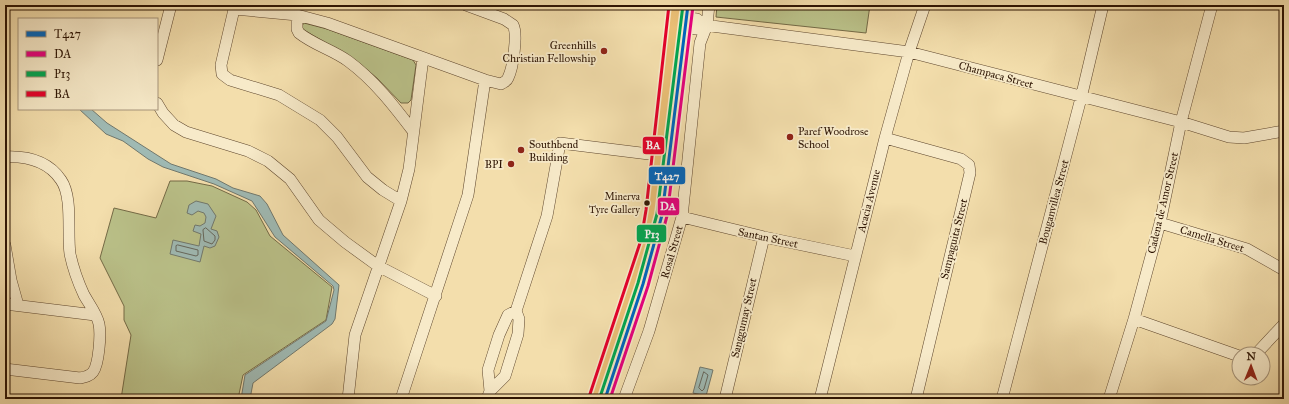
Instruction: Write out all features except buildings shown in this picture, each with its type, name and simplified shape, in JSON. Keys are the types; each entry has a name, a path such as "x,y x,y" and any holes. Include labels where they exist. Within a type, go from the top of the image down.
{"main road":[{"path":"594,399 646,240 658,155 673,16"},
{"path":"605,399 643,284 662,215 695,21"}],"street":[{"path":"158,56 171,5"},
{"path":"400,201 382,190 367,177 337,137 320,120 279,95 225,78 222,74 221,65 235,7 297,15 327,23 485,80 501,84 507,80 510,72 515,30 510,21 466,5"},
{"name":"Rosal Street","path":"624,399 649,331 682,217 700,43 695,21 709,5"},
{"name":"Acacia Avenue","path":"820,399 885,138 909,52 925,5"},
{"name":"Cadena de Amor Street","path":"1109,399 1134,319 1160,223 1181,122 1212,5"},
{"name":"Bouganvillea Street","path":"1002,399 1081,98 1101,6"},
{"path":"297,15 297,29 299,33 333,52 358,69 396,108 414,131"},
{"name":"Champaca Street","path":"673,16 695,21 909,52 1081,98 1181,122 1229,137 1251,137 1284,131"},
{"path":"348,399 355,335 400,201 409,169 423,58"},
{"path":"401,399 468,195 485,80"},
{"path":"158,105 163,113 174,125 186,132 248,151 268,161 290,179 319,220 345,242 378,266 436,296"},
{"name":"Sampaguita Street","path":"885,138 961,159 969,165 970,173 916,399"},
{"path":"488,395 504,376 518,334 519,319 516,310 548,216 560,143 658,155"},
{"path":"5,157 27,158 40,162 52,169 62,180 68,204 68,240 71,256 76,275 95,315 100,334 96,368 93,373 87,377 80,378 5,369"},
{"name":"Santan Street","path":"682,217 764,237 856,256"},
{"name":"Camella Street","path":"1160,223 1247,249 1284,270"},
{"name":"Sanggumay Street","path":"725,399 764,237"},
{"path":"5,246 11,280 18,305"},
{"path":"5,304 95,315"},
{"path":"488,395 488,370 502,324 508,315 516,310"},
{"path":"1134,319 1231,353"},
{"path":"1263,346 1284,324"},
{"path":"495,348 506,341 512,353"},
{"path":"495,348 500,359 512,353"}],"green space":[{"path":"717,5 870,5 866,33 716,17"},
{"path":"304,23 327,29 413,60 416,65 411,100 408,103 401,103 377,78 354,59 302,29"},
{"path":"170,181 187,181 212,186 247,202 256,210 270,236 332,287 326,320 243,375 238,399 121,399 131,335 124,320 124,306 100,258 114,208 156,218"}],"water":[{"path":"80,110 92,110 107,123 171,164 216,179 233,188 260,196 267,204 283,235 339,285 335,319 332,324 253,383 250,399 241,399 245,375 326,321 334,290 333,286 275,237 252,201 214,184 163,167 148,159 123,141 106,134"},
{"path":"196,201 208,204 216,216 211,229 217,231 219,237 215,246 210,248 204,246 200,262 170,254 173,240 199,246 201,234 193,231 195,225 200,226 205,223 206,217 204,213 198,211 192,215 187,213 189,205"},
{"path":"700,367 713,370 706,396 693,393"}],"transit line":[{"name":"BA","path":"589,397 641,240 646,210 669,5"},
{"name":"P13","path":"600,397 638,283 657,214 683,5"},
{"name":"T427","path":"605,399 643,284 662,215 688,5"},
{"name":"DA","path":"610,399 648,286 667,216 693,6"}],"place":[{"name":"Greenhills Christian Fellowship","path":"604,51"},
{"name":"Paref Woodrose School","path":"790,137"},
{"name":"Southbend Building","path":"521,150"},
{"name":"BPI","path":"511,164"},
{"name":"Minerva Tyre Gallery","path":"647,203"}]}
